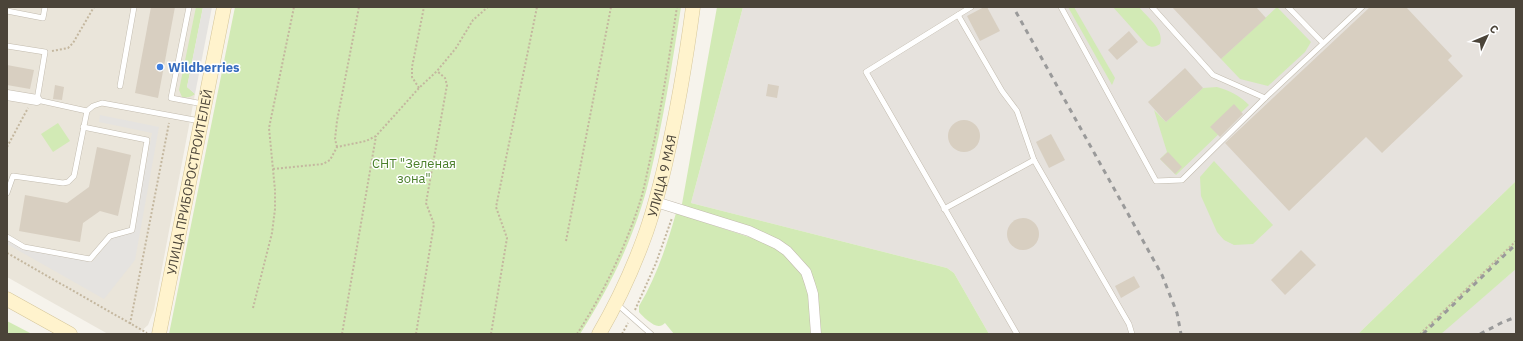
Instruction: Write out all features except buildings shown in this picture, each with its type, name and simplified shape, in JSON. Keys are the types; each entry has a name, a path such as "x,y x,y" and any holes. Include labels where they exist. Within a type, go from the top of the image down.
{"main road":[{"name":"УЛИЦА ПРИБОРОСТРОИТЕЛЕЙ","path":"159,334 224,7"},
{"name":"УЛИЦА 9 МАЯ","path":"599,334 616,302 642,245 656,202 675,121 685,67 693,7"},
{"path":"13,304 70,334"}],"street":[{"path":"7,95 34,102"},
{"path":"656,202 749,231 777,244 787,251 806,272 813,294 816,334"}],"lane":[{"path":"7,11 43,18 45,7"},
{"path":"120,86 134,7"},
{"path":"189,7 171,98 204,105"},
{"path":"971,7 866,72 1017,334"},
{"path":"1061,7 1156,182 1182,180 1265,98 1362,7"},
{"path":"1152,7 1213,75 1265,98"},
{"path":"1288,7 1323,43"},
{"path":"958,15 1002,91 1016,111 1034,160 1129,324 1132,334"},
{"path":"7,46 45,52 34,102 87,112"},
{"path":"7,193 13,176 63,183 74,176 87,112 93,106 102,103 201,122"},
{"path":"7,237 24,247 90,259 110,236 132,230 147,140 84,126"},
{"path":"944,209 1034,160"},
{"path":"616,302 651,334"}],"path":[{"path":"45,52 68,48 73,43 94,7"},
{"path":"253,308 272,233 275,209 275,190 269,128 294,7"},
{"path":"273,169 323,164 330,160 337,147 335,139 359,7"},
{"path":"419,88 412,77 412,67 424,7"},
{"path":"337,147 366,141 376,136 456,48 473,20 488,7"},
{"path":"566,241 611,7"},
{"path":"578,334 615,264 640,200 668,68 677,7"},
{"path":"491,334 507,238 496,207 536,8"},
{"path":"416,334 434,224 426,203 447,85 445,78 436,71"},
{"path":"7,147 34,102"},
{"path":"130,324 170,115"},
{"path":"342,334 376,136"},
{"path":"622,334 656,263 674,208"},
{"path":"1420,334 1516,241"},
{"path":"7,253 148,334"}],"shaded area":[{"path":"7,7 203,7 187,87 195,94 154,310 148,325 138,334 108,334 7,277"},
{"path":"203,7 212,7 195,94 187,87"},
{"path":"743,7 1516,7 1516,181 1358,334 989,334 954,273 947,268 691,203"},
{"path":"100,115 159,127 135,260 104,299 7,244 7,239 25,249 92,262 112,238 133,232 152,133 99,122"},
{"path":"1516,269 1516,334 1441,334 1443,331"}],"green space":[{"path":"196,7 203,7 187,87 195,94 189,97 182,97 179,90"},
{"name":"СНТ \"Зеленая зона\"","path":"235,7 681,7 663,116 644,200 621,260 612,279 580,334 169,334"},
{"path":"717,7 743,7 691,203 947,268 954,273 989,334 820,334 816,294 788,249 684,207 682,204"},
{"path":"1068,7 1074,7 1115,78 1112,85"},
{"path":"1113,7 1139,7 1158,29 1161,39 1160,44 1154,47 1147,45"},
{"path":"1277,7 1311,42 1305,52 1268,86 1240,79 1221,59"},
{"path":"1217,87 1234,94 1249,105 1176,175 1160,159 1167,152 1154,110 1166,122 1203,88"},
{"path":"58,123 70,141 53,152 41,134"},
{"path":"1214,161 1273,225 1253,244 1234,245 1224,240 1217,232 1201,196 1200,177"},
{"path":"1516,181 1516,269 1441,334 1358,334"},
{"path":"676,213 764,242 785,254 803,274 809,295 812,334 674,334 665,323 661,326 657,326 645,318 639,312 639,306 651,284 669,237"},
{"path":"7,321 32,334 7,334"}],"railway":[{"path":"1016,12 1162,275 1177,313 1181,334"},
{"path":"1423,334 1516,244"},
{"path":"1480,334 1516,317"}],"place":[{"name":"Wildberries","path":"160,67"}]}
